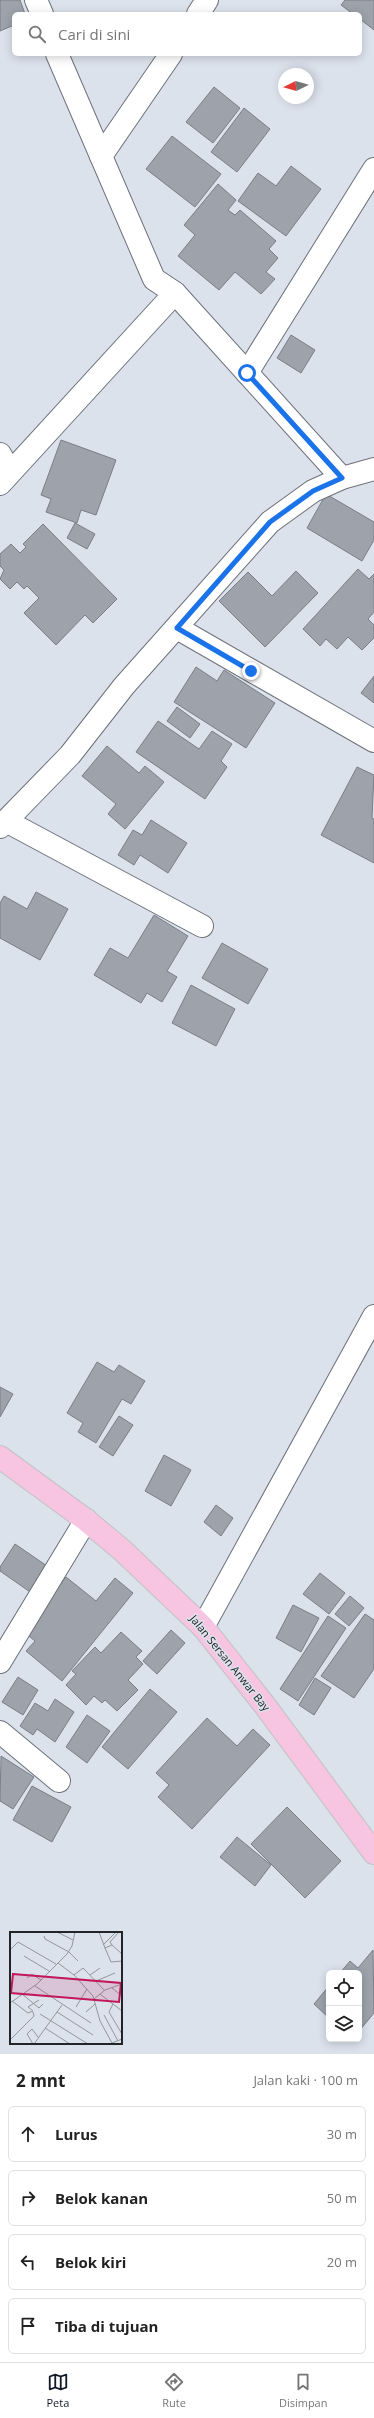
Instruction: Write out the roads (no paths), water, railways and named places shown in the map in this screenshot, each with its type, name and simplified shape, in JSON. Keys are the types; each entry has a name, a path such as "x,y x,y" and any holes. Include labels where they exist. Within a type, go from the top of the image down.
{"main road":[{"name":"Jalan Sersan Anwar Bay","path":"0,1457 86,1520 158,1582 203,1627 266,1707 374,1853"}],"street":[{"path":"36,0 41,12"},
{"path":"199,12 207,0"},
{"path":"58,56 154,279 175,293 342,478"},
{"path":"102,156 170,56"},
{"path":"247,373 374,169"},
{"path":"3,470 175,293"},
{"path":"202,926 3,824 70,755 124,686 270,522 313,491 342,478 374,469"},
{"path":"177,628 374,741"},
{"path":"203,1627 374,1316"},
{"path":"0,1662 86,1520"},
{"path":"0,1732 59,1781"}]}
